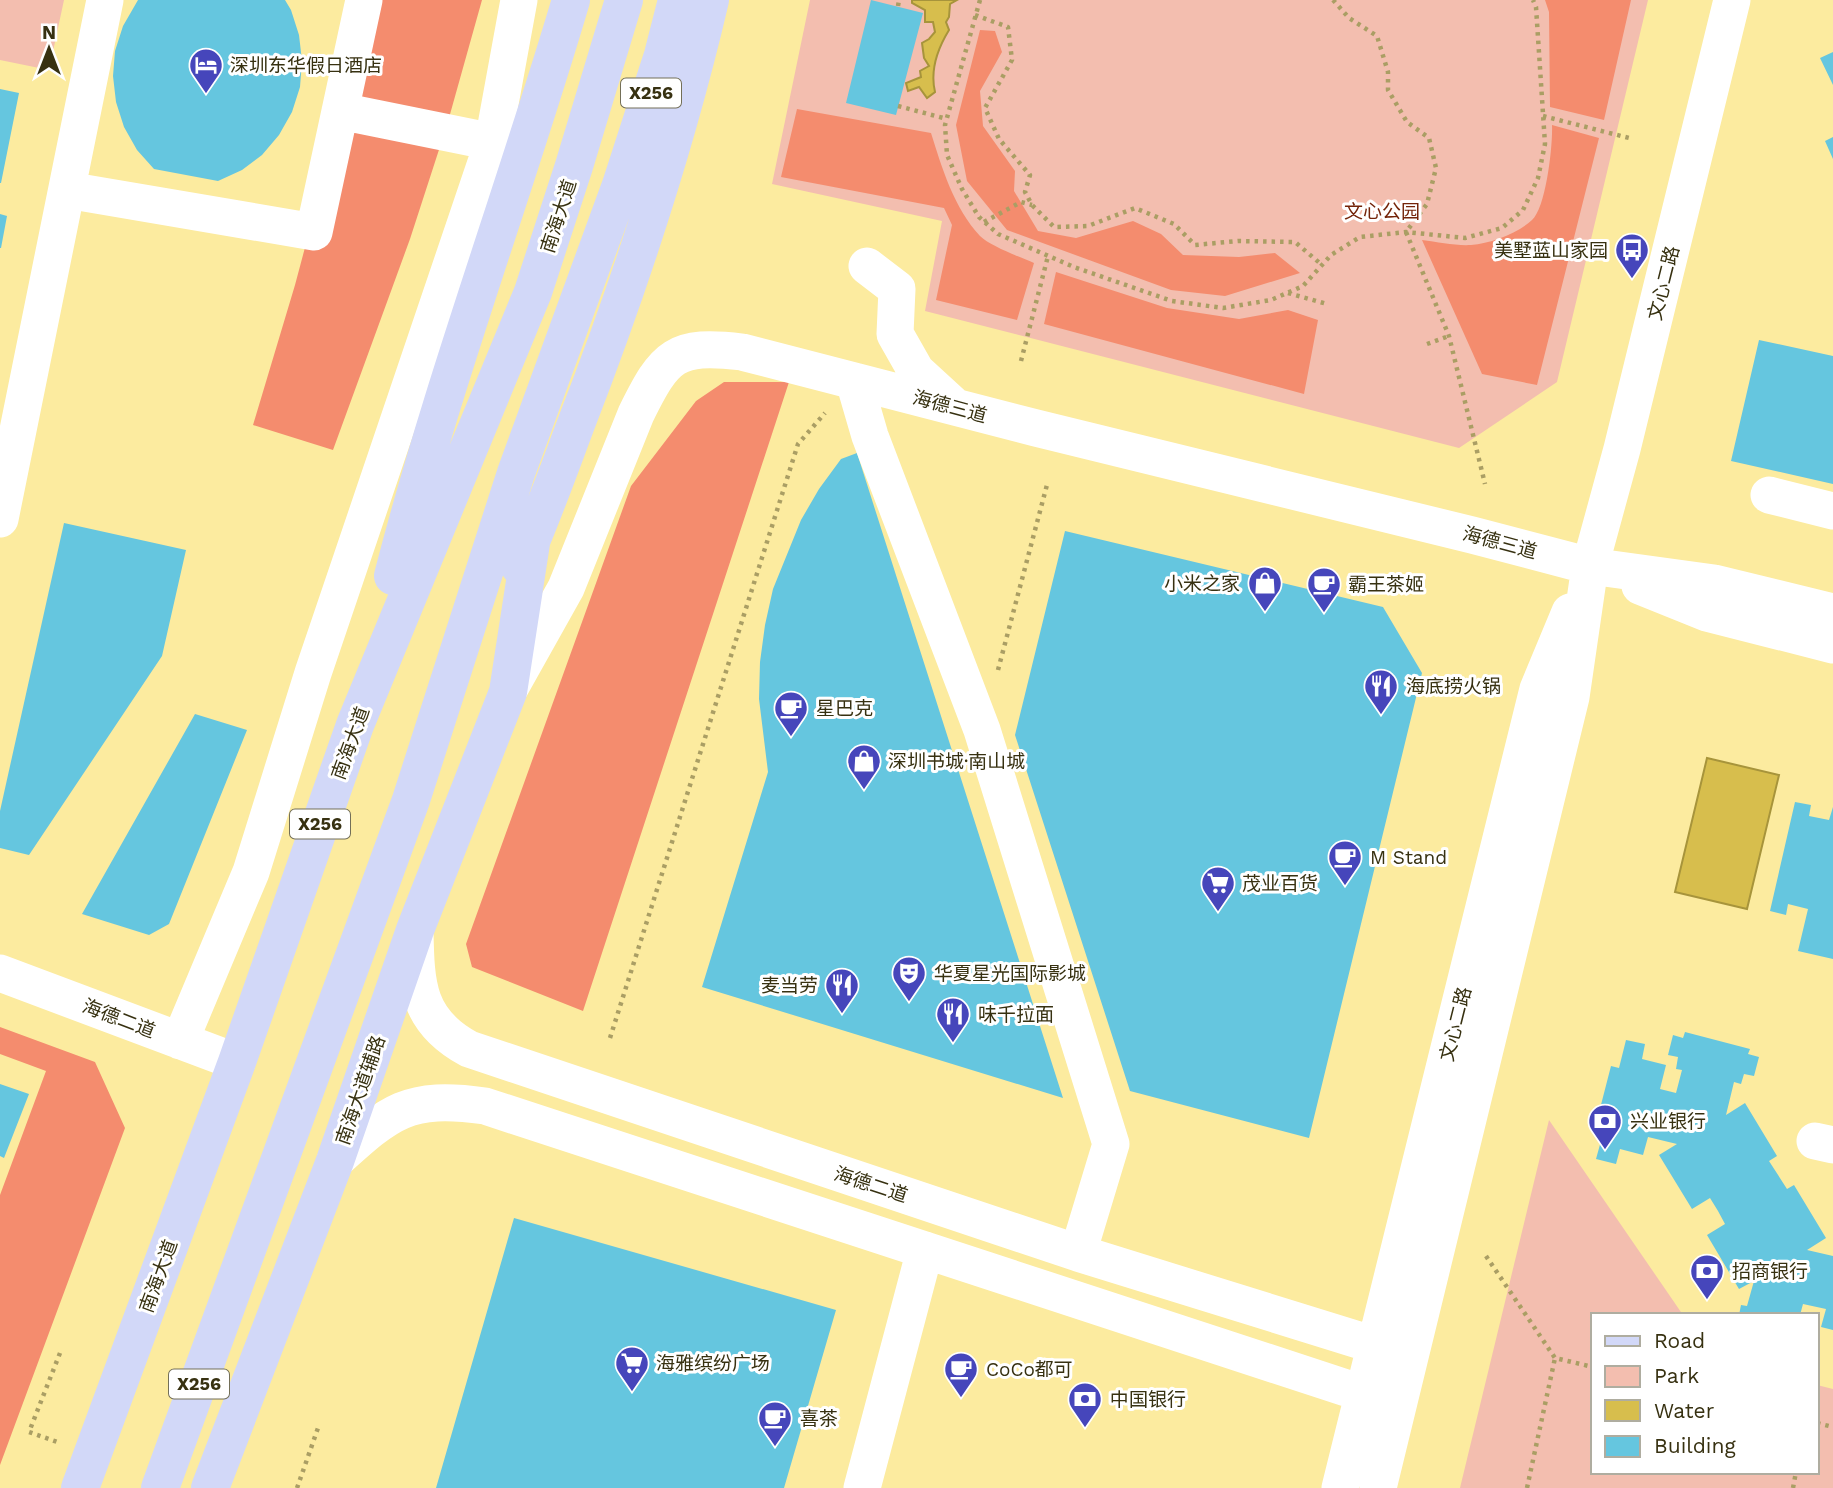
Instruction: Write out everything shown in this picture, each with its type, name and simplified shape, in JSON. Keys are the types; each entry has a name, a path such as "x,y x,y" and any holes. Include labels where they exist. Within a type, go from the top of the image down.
{"main road":[{"path":"355,725 419,476 524,155 571,0"},
{"name":"南海大道","path":"80,1488 237,1062 355,725 424,552 519,329 574,166 624,0"},
{"name":"X256","path":"160,1488 411,800 516,473 621,186 663,55 677,0"},
{"path":"411,800 531,543 607,344 653,210 690,88 710,0"},
{"name":"南海大道辅路","path":"213,1481 335,1161 415,930 508,692 531,543"},
{"path":"213,1481 237,1279"}],"street":[{"path":"0,519 105,0"},
{"path":"67,190 314,232 364,0"},
{"path":"180,1041 251,872 313,673 492,142 519,0"},
{"name":"文心二路","path":"1378,1488 1572,697 1590,566 1622,449 1732,0"},
{"path":"340,111 492,142"},
{"path":"867,266 897,289 895,334 916,371 955,407"},
{"name":"海德三道","path":"508,692 566,587 649,387 662,368 680,354 708,348 742,352 1590,566 1714,583 1833,612"},
{"path":"854,381 870,436 982,730 1111,1144 1079,1253"},
{"path":"1769,495 1833,511"},
{"name":"文心二路","path":"1340,1488 1538,689 1590,566"},
{"name":"海德三道","path":"1590,566 1707,613 1833,645"},
{"name":"海德二道","path":"415,930 418,987 424,1006 450,1039 469,1049 1079,1253 1410,1356"},
{"name":"海德二道","path":"0,973 237,1062"},
{"path":"335,1161 395,1112 427,1103 453,1102 485,1106 1398,1405"},
{"path":"862,1488 925,1250"}],"path":[{"path":"980,0 947,119 947,155 962,189 984,222 998,234 1048,256 1172,302 1223,308 1271,300 1303,286 1331,255 1360,237 1406,232 1465,238 1502,228 1523,211 1538,177 1545,144 1534,0"},
{"path":"1333,0 1349,18 1377,36 1388,72 1388,90 1407,122 1429,138 1436,168 1427,204 1406,232"},
{"path":"975,15 1008,27 1012,60 985,108 999,139 1030,175 1025,192 1032,205 1054,227 1088,226 1135,208 1174,224 1195,245 1238,241 1295,242 1322,265"},
{"path":"898,106 947,119"},
{"path":"1544,116 1633,139"},
{"path":"984,222 1021,202 1032,205"},
{"path":"1406,232 1449,336 1485,484"},
{"path":"1021,361 1048,256"},
{"path":"1287,293 1327,304"},
{"path":"1427,344 1449,336"},
{"path":"610,1038 798,444 854,381"},
{"path":"982,730 1048,481"},
{"path":"1486,1256 1555,1358 1591,1367"},
{"path":"29,1432 60,1353"},
{"path":"1527,1488 1555,1358"},
{"path":"297,1488 318,1428"}],"green space":[{"path":"0,0 64,0 49,70 0,60"},
{"name":"文心公园","path":"810,0 1648,0 1557,382 1459,448 925,311 942,221 772,184"},
{"path":"1549,1120 1682,1313 1591,1313 1591,1474 1819,1474 1819,1386 1833,1389 1833,1488 1460,1488"}],"shaded area":[{"path":"371,0 482,0 447,125 410,239 333,450 253,425 295,285"},
{"path":"1545,0 1631,0 1604,120 1550,107 1549,12"},
{"path":"980,30 995,31 1002,52 980,91 983,126 1015,171 1014,191 1038,231 1076,238 1133,221 1161,234 1183,255 1239,257 1275,253 1300,273 1225,296 1171,290 1007,230 967,181 956,125"},
{"path":"797,109 931,133 950,187 971,225 991,244 1034,263 1017,320 936,300 952,225 944,208 781,177"},
{"path":"1552,125 1599,138 1537,385 1482,374 1422,240 1459,245 1479,244 1511,234 1532,220 1545,190"},
{"path":"1056,272 1167,308 1239,319 1288,310 1318,320 1304,394 1044,324"},
{"path":"724,382 789,382 583,1011 472,967 466,944 631,486 696,401"},
{"path":"0,1027 95,1062 125,1128 0,1465 0,1195 46,1071 0,1054"}],"water":[{"path":"912,0 957,0 950,4 946,22 949,30 936,60 935,92 927,98 919,87 908,91 906,83 921,77 920,71 929,66 924,58 922,43 935,32 933,22 925,22 925,10 912,3"},
{"path":"1707,758 1779,775 1747,909 1675,892"}],"building":[{"name":"深圳东华假日酒店","path":"138,0 285,0 299,35 302,61 300,87 292,112 279,135 262,155 242,170 218,181 154,169 137,150 124,127 116,102 113,76 115,51 123,26"},
{"path":"871,0 923,13 896,115 846,103"},
{"path":"1833,52 1833,85 1820,58"},
{"path":"0,89 19,93 1,183 0,183"},
{"path":"1833,137 1833,159 1825,141"},
{"path":"0,214 7,216 1,248 0,248"},
{"path":"1759,340 1833,356 1833,484 1731,461"},
{"name":"深圳书城·南山城","path":"857,453 1063,1098 702,987 768,772 759,699 760,662 773,589 801,520 819,489 841,459"},
{"path":"64,523 186,550 162,656 29,855 0,848 0,811"},
{"name":"茂业百货","path":"1065,531 1383,607 1422,673 1309,1138 1130,1091 1015,735"},
{"path":"195,714 247,730 169,924 149,935 82,914"},
{"path":"1795,802 1811,805 1809,816 1829,820 1833,807 1833,959 1798,951 1808,909 1788,904 1786,915 1770,911"},
{"path":"1685,1032 1750,1049 1748,1054 1759,1057 1754,1076 1744,1074 1741,1084 1734,1082 1726,1115 1745,1103 1777,1156 1769,1161 1787,1189 1794,1185 1826,1238 1807,1250 1833,1256 1833,1330 1821,1327 1826,1309 1803,1304 1801,1313 1739,1313 1741,1305 1747,1306 1754,1281 1739,1289 1707,1235 1725,1224 1718,1211 1710,1198 1692,1209 1659,1155 1677,1144 1648,1137 1643,1155 1620,1149 1616,1164 1596,1159 1604,1130 1595,1128 1611,1066 1619,1068 1626,1040 1645,1044 1642,1059 1666,1065 1660,1089 1676,1093 1682,1070 1676,1069 1678,1057 1668,1055 1673,1035 1683,1038"},
{"path":"0,1084 29,1094 4,1158 0,1156"},
{"name":"海雅缤纷广场","path":"514,1218 836,1310 784,1488 436,1488"}],"place":[{"name":"深圳东华假日酒店","path":"206,95"},
{"name":"美墅蓝山家园","path":"1632,280"},
{"name":"小米之家","path":"1265,613"},
{"name":"霸王茶姬","path":"1324,614"},
{"name":"海底捞火锅","path":"1381,716"},
{"name":"星巴克","path":"791,738"},
{"name":"深圳书城·南山城","path":"864,791"},
{"name":"M Stand","path":"1345,887"},
{"name":"茂业百货","path":"1218,913"},
{"name":"华夏星光国际影城","path":"909,1003"},
{"name":"麦当劳","path":"842,1015"},
{"name":"味千拉面","path":"953,1044"},
{"name":"兴业银行","path":"1605,1151"},
{"name":"招商银行","path":"1707,1301"},
{"name":"海雅缤纷广场","path":"632,1393"},
{"name":"CoCo都可","path":"961,1399"},
{"name":"中国银行","path":"1085,1429"},
{"name":"喜茶","path":"775,1448"}]}
